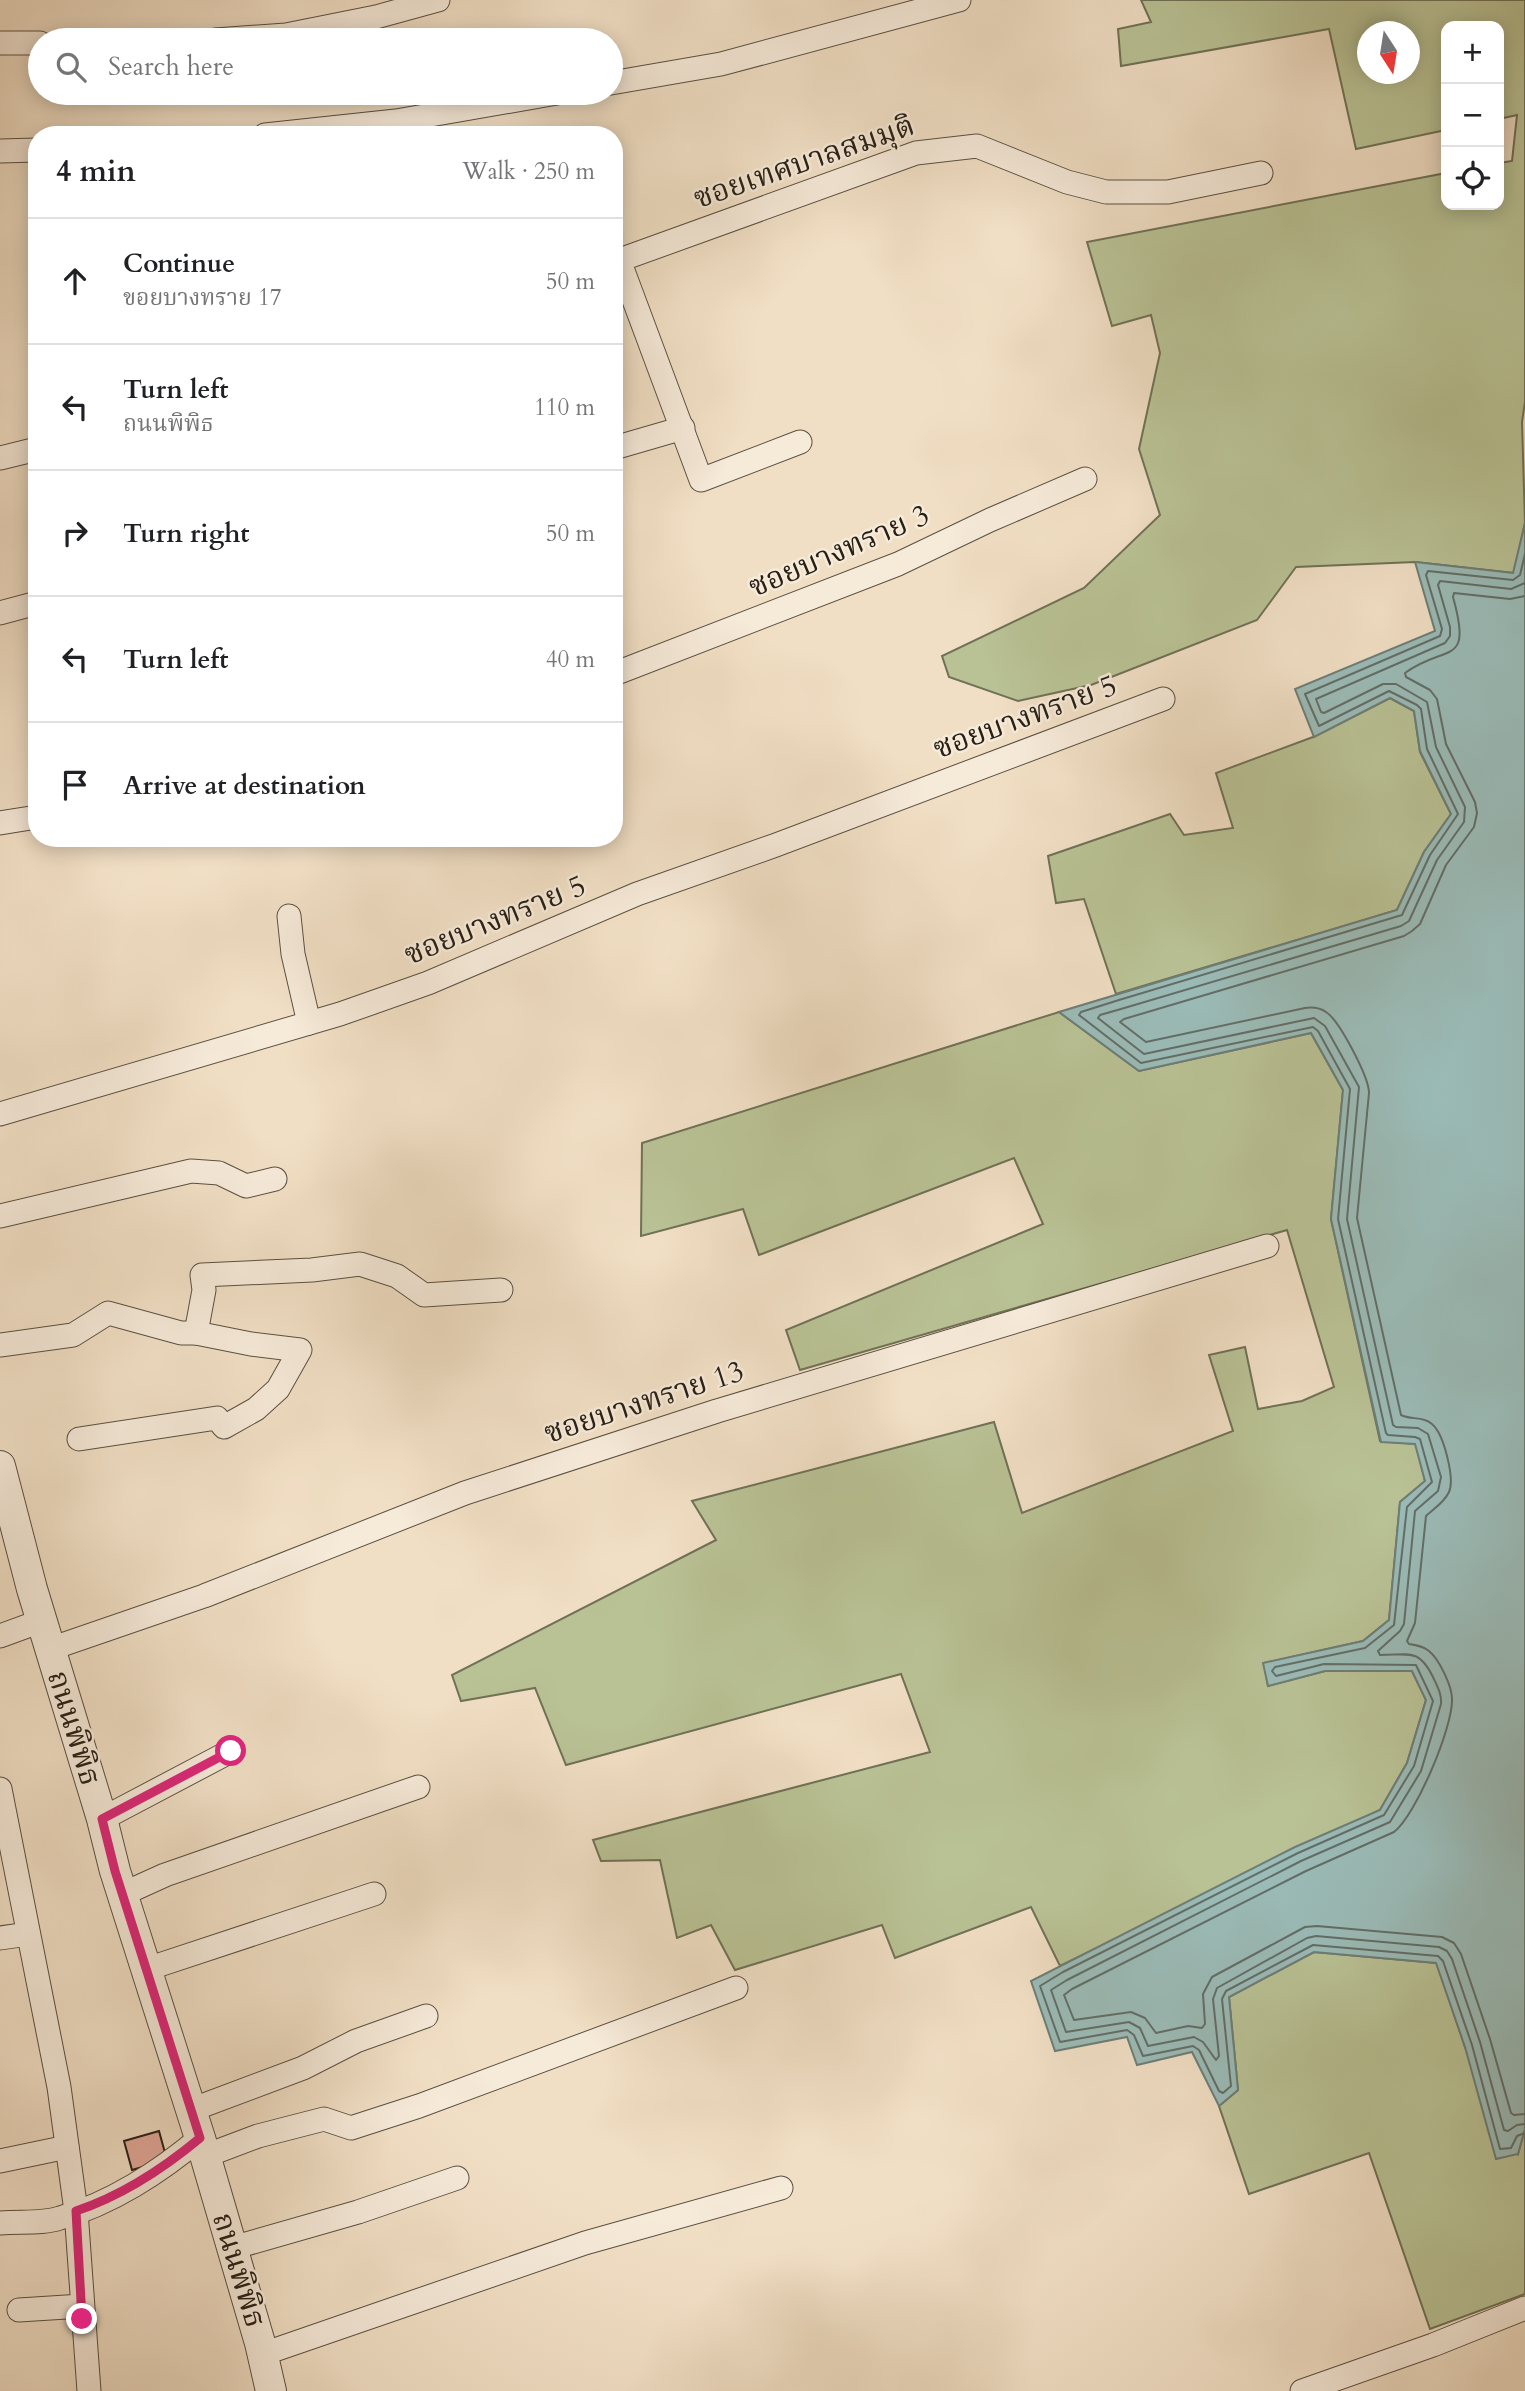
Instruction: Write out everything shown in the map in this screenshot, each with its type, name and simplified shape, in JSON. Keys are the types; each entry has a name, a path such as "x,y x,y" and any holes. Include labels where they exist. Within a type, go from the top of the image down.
{"street":[{"path":"318,28 376,17 438,0"},
{"path":"623,81 721,64 959,0"},
{"path":"0,43 28,43"},
{"path":"349,126 488,105"},
{"name":"ซอยเทศบาลสมมุติ","path":"623,259 916,153 977,146 1067,182 1106,192 1168,191 1261,173"},
{"path":"0,151 28,150"},
{"path":"623,276 701,480 800,442"},
{"path":"623,445 683,428"},
{"path":"0,458 28,451"},
{"name":"ซอยบางทราย 3","path":"623,671 898,564 1085,479"},
{"path":"0,613 28,605"},
{"name":"ซอยบางทราย 5","path":"0,1114 309,1023 428,983 637,894 776,845 1163,699"},
{"path":"0,823 28,818"},
{"path":"289,916 293,954 309,1023"},
{"path":"0,1216 191,1171 219,1173 246,1186 275,1179"},
{"name":"ซอยบางทราย 13","path":"50,1649 204,1596 465,1493 717,1410 1268,1246"},
{"path":"196,1333 204,1290 202,1275 312,1270 360,1264 397,1276 424,1295 501,1290"},
{"path":"0,1345 73,1335 108,1313 181,1333 196,1333 300,1350 278,1389 256,1409 224,1427 217,1418 79,1438"},
{"name":"ถนนพิพิธ","path":"0,1466 41,1621 191,2110 263,2354 271,2391"},
{"path":"0,1636 41,1621"},
{"path":"102,1819 231,1751"},
{"path":"123,1895 177,1870 418,1787"},
{"path":"0,1789 59,2087 76,2211 89,2391"},
{"path":"148,1969 374,1894"},
{"path":"0,1938 28,1934"},
{"path":"0,2223 58,2219 93,2206 202,2147 324,2119 351,2128 419,2106 736,1988"},
{"path":"191,2110 303,2068 356,2041 426,2016"},
{"path":"0,2161 67,2147"},
{"path":"232,2248 358,2212 457,2178"},
{"path":"263,2354 585,2243 781,2188"},
{"path":"19,2310 82,2306"},
{"path":"1302,2391 1433,2345 1525,2308"}],"green space":[{"path":"1141,0 1525,0 1525,402 1522,422 1525,523 1514,573 1415,562 1296,567 1257,620 1091,685 1018,701 949,677 942,656 1084,588 1160,515 1139,449 1160,353 1151,315 1112,326 1087,242 1441,174 1441,210 1504,210 1504,162 1512,161 1517,115 1504,118 1504,21 1441,21 1441,131 1356,149 1329,29 1121,66 1118,29 1151,22"},
{"path":"1390,698 1414,711 1420,752 1451,814 1424,852 1397,910 1116,994 1084,899 1056,903 1048,856 1170,814 1184,835 1233,828 1216,773 1313,737"},
{"path":"1059,1012 1139,1071 1311,1033 1343,1090 1331,1219 1380,1441 1416,1444 1425,1481 1400,1502 1389,1620 1363,1641 1264,1663 1268,1686 1325,1671 1412,1671 1426,1700 1407,1763 1380,1810 1060,1966 1031,1907 895,1958 882,1925 735,1970 711,1925 677,1938 660,1860 601,1861 593,1840 930,1752 901,1674 566,1765 535,1688 461,1701 452,1675 716,1540 692,1501 994,1422 1022,1513 1233,1431 1209,1355 1245,1347 1258,1409 1302,1401 1334,1387 1287,1230 800,1370 786,1330 1043,1224 1014,1158 759,1255 743,1209 641,1236 642,1143"},
{"path":"1314,1952 1437,1963 1465,2047 1518,2154 1525,2129 1525,2294 1430,2329 1369,2153 1249,2194 1219,2106 1238,2090 1229,1997"}],"water":[{"path":"1525,523 1525,2129 1518,2154 1496,2159 1465,2047 1436,1963 1314,1952 1229,1997 1238,2090 1219,2106 1192,2052 1137,2065 1127,2037 1055,2051 1031,1981 1295,1847 1380,1810 1407,1763 1426,1700 1412,1671 1325,1671 1268,1686 1263,1663 1363,1641 1389,1620 1400,1502 1425,1481 1415,1444 1381,1442 1331,1219 1343,1090 1311,1033 1139,1071 1059,1012 1397,910 1424,852 1451,814 1420,751 1414,711 1390,698 1314,737 1295,689 1435,631 1415,562 1513,573"}],"building":[{"path":"159,2131 167,2160 132,2170 124,2141"}],"route":[{"path":"82,2319 76,2211 93,2206 168,2165 200,2138 115,1871 102,1819 231,1751"}]}
